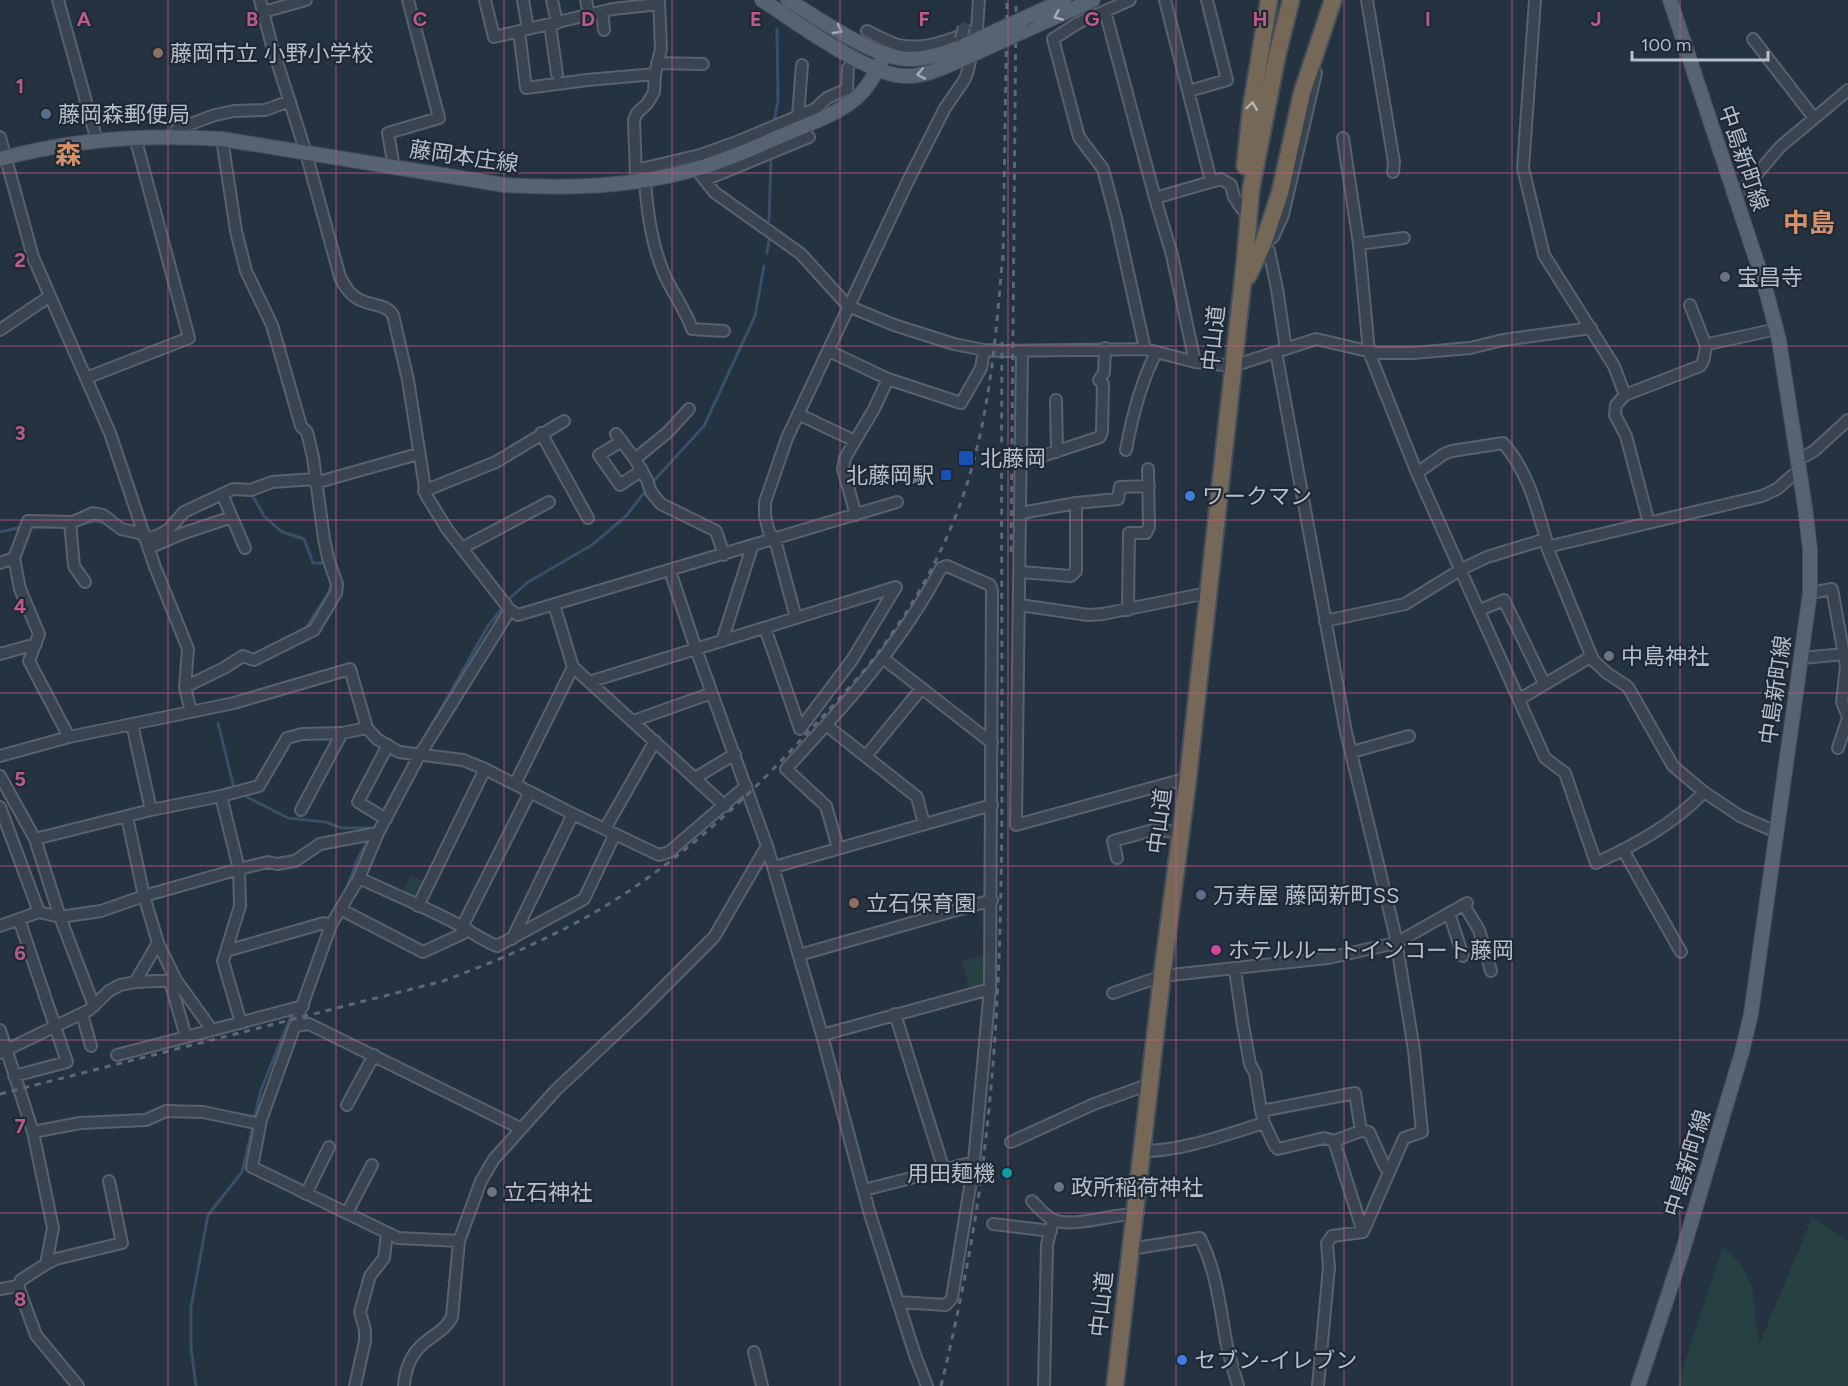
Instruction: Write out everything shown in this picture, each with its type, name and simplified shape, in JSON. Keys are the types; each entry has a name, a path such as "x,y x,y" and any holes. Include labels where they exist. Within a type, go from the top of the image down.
{"highway":[{"path":"1241,290 1242,209 1251,109 1269,0"},
{"name":"中山道","path":"1115,1386 1162,976 1188,778 1255,168 1277,56 1291,0"},
{"name":"中山道","path":"1245,261 1301,0"},
{"path":"1241,290 1263,244 1280,193 1302,93 1333,0"}],"main road":[{"path":"762,0 855,59 895,76 914,76 933,72 962,48 1064,0"},
{"path":"788,0 863,44 897,58 918,59 1024,31 1093,0"},
{"name":"中島新町線","path":"1638,1386 1680,1257 1742,1052 1751,1014 1810,594 1810,549 1777,329 1771,304 1670,0"},
{"name":"藤岡本庄線","path":"3,158 54,146 135,137 175,136 222,139 504,185 590,187 639,177 701,175 750,149 840,108 860,94 877,70 885,53"}],"street":[{"path":"58,0 97,141"},
{"path":"260,0 340,277 346,289 363,301 386,307 393,315 408,380 424,491 447,529 510,610 518,615 554,605 897,502"},
{"path":"263,12 306,0"},
{"path":"394,167 388,133 439,118 408,0"},
{"path":"485,0 494,37 602,12 616,4 659,2 661,49 654,93 634,120 639,177 653,241 663,272 687,313 692,329 724,330"},
{"path":"523,0 526,88 703,64"},
{"path":"552,0 557,74"},
{"path":"586,0 589,15"},
{"path":"796,618 775,540 769,532 765,516 765,502 787,438 848,306 935,127 965,79 977,29 979,0"},
{"path":"1130,0 1078,23 1053,39 1079,137 1103,169 1145,349"},
{"path":"1165,0 1211,181"},
{"path":"1189,91 1227,80 1207,0"},
{"path":"1342,0 1321,52 1283,214 1273,237 1263,244 1269,251 1281,351 1325,621 1346,732 1396,942 1414,1050 1422,1132 1404,1138 1364,1232"},
{"path":"1367,0 1394,162 1393,172"},
{"path":"1535,0 1523,168 1544,255 1614,366 1625,395"},
{"path":"1105,11 1172,255 1195,362"},
{"path":"602,12 603,30"},
{"path":"962,48 964,27"},
{"path":"867,32 898,45 923,46 949,40 977,29"},
{"path":"1753,39 1814,118"},
{"path":"798,116 802,65"},
{"path":"639,177 739,141 815,109 827,98 847,89 848,68"},
{"path":"1734,194 1745,188 1780,147 1848,90"},
{"path":"175,136 177,129 215,115 234,111 265,110 290,101"},
{"path":"0,137 3,158 33,257 110,433 146,540 188,649 185,687 191,712"},
{"path":"86,378 189,338 135,137"},
{"path":"809,137 701,175 714,192 801,254 848,306 894,326 954,344 984,350 1022,351 1145,349 1195,362 1233,366 1316,339 1369,352 1413,353 1470,348 1503,340 1591,328"},
{"path":"1343,138 1359,244 1369,352 1417,473 1545,758 1565,773 1596,863 1623,850 1686,811 1704,792"},
{"path":"185,687 243,656 254,660 314,630 336,593 337,584 328,558 313,457 307,432 301,426 272,325 246,271 236,231 222,139"},
{"path":"1155,198 1221,179 1231,185 1234,197 1242,209"},
{"path":"1359,244 1404,238"},
{"path":"0,330 50,296"},
{"path":"1649,524 1626,436 1615,415 1616,405 1625,395 1700,366 1703,362 1706,346 1690,305"},
{"path":"1706,346 1777,329"},
{"path":"1021,463 1100,437 1102,432 1102,384 1099,381 1104,374 1105,348"},
{"path":"829,351 888,379 961,403 981,368 984,350"},
{"path":"1022,351 1016,825 1188,778"},
{"path":"1126,450 1148,369 1156,353"},
{"path":"856,515 843,469 845,458 874,409 888,379"},
{"path":"1056,400 1057,452"},
{"path":"635,459 668,432 689,409"},
{"path":"798,414 855,441"},
{"path":"1325,621 1405,604 1460,570 1487,557 1546,543 1649,524 1762,496 1776,489 1793,475 1798,467 1848,420"},
{"path":"424,491 496,462 564,421"},
{"path":"541,433 588,518"},
{"path":"642,470 620,485 599,455 619,437 642,470 651,492 661,504 716,531 724,555"},
{"path":"1417,473 1452,450 1503,443 1520,467 1533,492 1546,543 1593,660 1628,687 1673,766 1704,792 1740,816 1776,832"},
{"path":"146,540 159,536 169,529 184,512 233,489 251,490 272,482 315,481 418,454"},
{"path":"1128,610 1129,533 1146,533 1149,527 1148,469"},
{"path":"1021,513 1076,503 1118,499 1120,487 1149,486"},
{"path":"222,494 245,548"},
{"path":"462,548 549,502"},
{"path":"1021,572 1071,576 1076,571 1076,503"},
{"path":"69,737 29,661 39,634 20,589 14,558 28,521 70,522 93,513 103,515 121,529 146,540 180,534 232,517"},
{"path":"70,522 74,566 85,582"},
{"path":"722,641 752,547"},
{"path":"0,563 14,558"},
{"path":"838,848 826,806 786,769 884,659 926,597 941,568 947,566 990,585 992,590 990,988 974,1162 952,1298 946,1305 898,1302"},
{"path":"670,571 774,867 864,1190 898,1302 927,1386"},
{"path":"589,682 897,587 852,660 800,729 765,628"},
{"path":"1810,594 1832,589 1844,654 1846,666 1842,702 1848,718 1838,748"},
{"path":"1020,605 1088,615 1128,610 1208,593"},
{"path":"1480,610 1504,600 1544,683"},
{"path":"554,605 573,667 725,806"},
{"path":"459,1241 398,1238 252,1167 260,1124 331,925 359,878 378,833 419,756 510,610"},
{"path":"0,654 36,644"},
{"path":"1802,658 1844,654"},
{"path":"1520,699 1592,656"},
{"path":"884,659 992,743"},
{"path":"515,784 573,667"},
{"path":"0,756 69,737 234,703 350,669 367,728 377,738 399,752 463,760 659,855 669,852 746,786"},
{"path":"866,756 921,689"},
{"path":"633,721 712,693"},
{"path":"132,724 151,810"},
{"path":"826,725 917,797 924,824"},
{"path":"35,839 259,786 287,738 302,734 342,733 367,728"},
{"path":"301,810 342,733"},
{"path":"1352,752 1409,736"},
{"path":"359,878 497,946 584,899 610,832 655,741"},
{"path":"386,819 358,802 388,745"},
{"path":"695,778 735,754"},
{"path":"418,906 485,769"},
{"path":"0,776 35,839 60,917 94,1005"},
{"path":"342,910 423,952 462,934 462,927 530,792"},
{"path":"222,796 239,868 240,906 223,961 241,1023"},
{"path":"13,799 0,807 39,912"},
{"path":"774,867 992,805"},
{"path":"512,939 573,814"},
{"path":"127,817 144,896 158,943 173,981 186,1037"},
{"path":"1117,858 1113,841 1153,830 1180,832"},
{"path":"0,926 39,912 60,917 100,910 239,868 268,862 277,864 296,861 320,844 378,833"},
{"path":"404,1386 405,1373 413,1356 423,1344 448,1325 453,1317 459,1241 482,1181 494,1159 556,1090 714,937 767,846"},
{"path":"1623,850 1681,952"},
{"path":"799,955 992,900"},
{"path":"1113,993 1162,976 1235,970 1328,958 1396,942 1465,904 1479,930 1491,971"},
{"path":"1449,913 1463,956"},
{"path":"14,1076 67,1062 19,919"},
{"path":"226,951 324,923 331,925"},
{"path":"135,982 158,943"},
{"path":"1235,970 1250,1064 1256,1072 1261,1112 1264,1123 1278,1149 1324,1138 1334,1141 1361,1131 1369,1132 1385,1167 1391,1167"},
{"path":"3,1052 82,1014 109,991 120,986 135,982 173,981"},
{"path":"173,981 212,1030"},
{"path":"822,1035 990,988"},
{"path":"117,1055 303,1006"},
{"path":"82,1014 91,1046"},
{"path":"895,1014 944,1170"},
{"path":"295,1026 309,1024 520,1128"},
{"path":"0,1030 3,1052 14,1076 33,1132 53,1228 46,1264"},
{"path":"347,1105 374,1055"},
{"path":"1011,1142 1094,1104 1150,1084"},
{"path":"1261,1112 1354,1093 1361,1131"},
{"path":"33,1132 80,1123 146,1120 166,1111 203,1112 260,1124"},
{"path":"1142,1151 1153,1151 1213,1139 1264,1123"},
{"path":"1334,1141 1364,1232"},
{"path":"306,1194 329,1147"},
{"path":"864,1190 974,1162"},
{"path":"347,1213 372,1165"},
{"path":"78,1386 36,1335 18,1286 21,1280 56,1259 122,1242 109,1181"},
{"path":"1032,1201 1052,1226"},
{"path":"993,1224 1052,1226 1134,1214"},
{"path":"1044,1386 1047,1245 1052,1226"},
{"path":"1318,1386 1329,1267 1327,1243 1332,1236 1364,1232"},
{"path":"355,1386 365,1341 360,1312 370,1276 384,1258 387,1233"},
{"path":"1130,1249 1200,1238 1208,1253 1216,1284 1226,1341 1238,1386"},
{"path":"0,1289 18,1286"},
{"path":"754,1352 762,1386"}],"green space":[{"path":"411,875 426,883 418,900 402,895"},
{"path":"987,955 986,977 981,985 970,990 962,961"},
{"path":"1812,1218 1848,1241 1848,1386 1677,1386 1723,1248 1741,1264 1752,1286 1759,1345"}],"waterway":[{"path":"774,122 778,101 777,29"},
{"path":"769,221 771,159"},
{"path":"767,253 769,240"},
{"path":"651,484 704,426 755,316 764,266"},
{"path":"429,730 488,626 511,597 528,582 592,545 626,516 647,489"},
{"path":"251,493 264,516 282,532 304,539 313,563 325,563 325,565"},
{"path":"82,524 96,521 107,524"},
{"path":"0,532 22,527"},
{"path":"28,527 67,527"},
{"path":"120,533 142,540"},
{"path":"306,628 329,592 332,583"},
{"path":"218,723 234,788"},
{"path":"373,830 394,791"},
{"path":"247,797 288,818 325,822 342,828 374,828"},
{"path":"346,890 358,858 369,839"},
{"path":"330,918 338,903"},
{"path":"254,1120 261,1090 293,1011"},
{"path":"196,1386 191,1348 191,1307 208,1215 242,1172 253,1126"}],"railway":[{"path":"1003,261 1007,0"},
{"path":"1011,552 1016,0"},
{"path":"0,1094 443,981 530,946 572,925 612,902 666,865 764,779 859,677 898,625 929,573 947,537 972,469 990,377 1003,252"},
{"path":"941,1386 962,1293 978,1200 995,1039 1002,841 1002,342"}],"place":[{"name":"藤岡市立 小野小学校","path":"158,53"},
{"name":"藤岡森郵便局","path":"46,114"},
{"name":"宝昌寺","path":"1725,277"},
{"name":"北藤岡","path":"966,458"},
{"name":"北藤岡駅","path":"946,475"},
{"name":"ワークマン","path":"1190,496"},
{"name":"中島神社","path":"1609,656"},
{"name":"万寿屋 藤岡新町SS","path":"1201,895"},
{"name":"立石保育園","path":"854,903"},
{"name":"ホテルルートインコート藤岡","path":"1216,950"},
{"name":"用田麺機","path":"1007,1173"},
{"name":"政所稲荷神社","path":"1059,1187"},
{"name":"立石神社","path":"492,1192"},
{"name":"セブン-イレブン","path":"1182,1360"}],"district":[{"name":"森","path":"68,155"},
{"name":"中島","path":"1809,223"}]}
